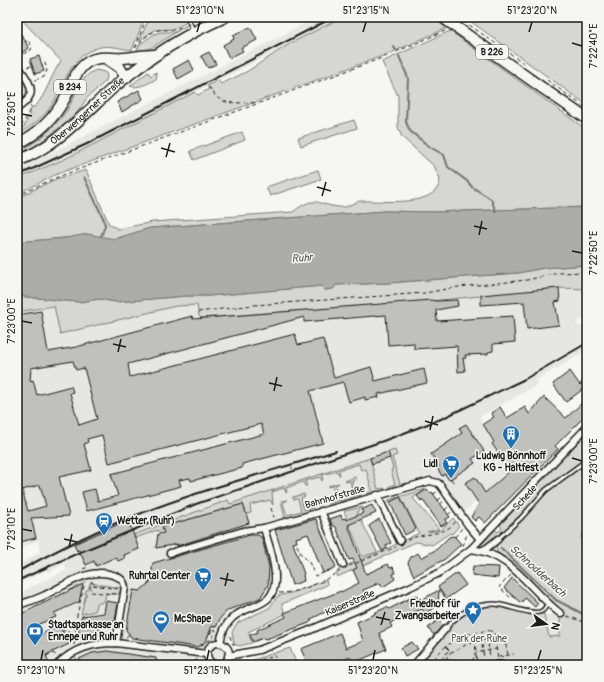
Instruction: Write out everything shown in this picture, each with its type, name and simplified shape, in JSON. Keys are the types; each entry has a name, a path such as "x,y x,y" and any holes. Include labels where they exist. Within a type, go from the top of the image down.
{"main road":[{"name":"Oberwengerner Straße","path":"17,161 37,152 54,140 126,78 192,27 225,17"},
{"name":"B 226","path":"442,17 587,119"},
{"path":"107,58 134,53 155,55"},
{"name":"B 234","path":"17,144 43,128 54,115 81,68 96,58 107,58"},
{"path":"107,58 120,68 126,78"}],"street":[{"path":"17,65 28,82 31,94 29,98 17,108"},
{"name":"Kaiserstraße","path":"207,654 211,664 223,663 228,656 259,650 295,636 440,573 471,549 587,427"},
{"name":"Bahnhofstraße","path":"172,553 243,531 264,528 430,481 438,483 441,486 468,525 480,539"},
{"path":"377,495 400,541"},
{"path":"321,511 344,567"},
{"path":"228,656 227,648 220,643 219,634 228,620 234,615 248,608 266,601 272,592 275,576 264,528"},
{"name":"Schede","path":"480,551 487,548 498,539"},
{"path":"471,549 497,556 516,569 548,604 561,614"},
{"path":"17,606 86,576 100,572 112,574 123,580 125,587 120,594 116,643"},
{"path":"414,665 446,628"},
{"path":"57,665 74,652 90,645 116,643 196,654 207,654 210,646 220,643"}],"lane":[{"path":"187,17 192,27"},
{"name":"Schede","path":"498,539 521,518 546,490 587,460"},
{"path":"446,628 456,617 483,605 494,604 533,613 542,611 548,604"},
{"path":"488,665 499,663 509,665"}],"path":[{"path":"134,53 147,17"},
{"path":"134,53 142,40 154,32 172,31 192,27 201,17"},
{"path":"463,23 476,17"},
{"path":"17,196 84,166 390,55 450,29"},
{"path":"17,58 31,50 32,46 28,40 25,42"},
{"path":"28,82 44,77 47,70 45,63 42,64"},
{"path":"208,88 210,88 218,99 226,102 258,103"},
{"path":"17,132 30,109 29,98"},
{"path":"198,312 254,305 426,293 458,286 527,280 539,276 558,273 587,272"},
{"path":"451,479 454,483"},
{"path":"271,508 276,524"},
{"path":"455,537 462,527 467,534 462,548 464,554"},
{"path":"587,531 582,533 582,548 587,560"},
{"path":"297,544 301,554 309,562 316,576 344,567"},
{"path":"272,592 291,592 326,579 344,567"},
{"path":"513,596 511,598 499,587 516,569"},
{"path":"74,652 73,641 86,576"},
{"path":"374,585 378,582"},
{"path":"84,585 118,589 120,594"},
{"path":"90,586 91,592 120,594"},
{"path":"561,614 587,624"},
{"path":"62,632 67,629 73,641"},
{"path":"207,636 212,633 212,629 216,630 219,634 230,636 232,643 238,648 238,654"},
{"path":"430,665 454,640 472,633 489,630 494,633 499,663"},
{"path":"196,654 197,648 219,634"},
{"path":"487,637 490,657"},
{"path":"504,637 508,655"},
{"path":"475,638 477,662"},
{"path":"481,638 484,658"},
{"path":"441,665 451,652 452,653 475,641 488,639"},
{"path":"446,647 451,652"},
{"path":"474,660 474,654 497,649"},
{"path":"437,665 450,650"},
{"path":"46,656 53,653 63,660"},
{"path":"498,657 514,654"},
{"path":"240,665 276,656 270,665"},
{"path":"444,656 450,661"},
{"path":"76,659 77,665"},
{"path":"440,661 446,665 452,659"},
{"path":"466,665 477,659"},
{"path":"460,661 462,665"}],"shaded area":[{"path":"318,17 343,17 67,158 17,179 17,168 63,147"},
{"path":"559,288 587,289 587,316 576,323 580,327 587,322 587,351 536,380 539,384 479,417 494,442 492,444 499,455 502,454 511,467 508,470 506,469 504,472 505,473 485,493 475,477 466,483 477,501 463,513 442,483 433,478 262,527 271,567 270,588 262,599 231,611 235,622 230,631 227,643 235,655 229,656 227,660 220,664 17,665 17,595 67,570 64,564 48,573 46,570 17,585 17,566 40,552 38,541 41,539 17,550 17,312 54,306 60,334 176,306 197,305 199,316 201,318 431,301","holes":["228,500 229,504 242,500 162,527 136,538 134,535"]},
{"path":"546,615 560,615 560,636 549,637"}],"green space":[{"path":"19,17 71,17 74,22 89,17 145,17 132,50 101,47 90,51 81,57 69,72 49,109 34,124 18,135 25,125 32,107 35,107 39,102 61,61"},
{"path":"150,17 184,17 187,22 174,29 154,30 139,41"},
{"path":"343,17 432,17 447,28 388,54 57,174 17,194 17,179 67,158 195,92 198,95 209,89 207,86 218,80 221,84 246,72 291,43"},
{"path":"480,17 587,17 587,105 470,21"},
{"path":"187,25 153,47 135,54 140,44 154,34 161,32 175,32"},
{"path":"450,31 587,130 587,207 433,212 385,211 150,228 115,239 76,237 17,242 17,198 56,179 86,170 109,224 118,229 153,222 293,212 301,206 313,202 336,207 344,207 360,201 408,201 420,199 430,195 437,189 440,179 434,166 402,137 398,127 398,96 382,62"},
{"path":"96,70 105,72 107,75 106,81 87,98 77,113 37,145 17,155 17,151 32,144 57,123 70,105 78,87 90,73"},
{"path":"18,71 27,86 29,94 19,104 17,102 24,96 17,89 17,77 19,75"},
{"path":"148,72 151,76 156,72 157,78 144,85 136,87 130,86"},
{"path":"354,120 357,128 301,146 298,138"},
{"path":"242,132 245,140 194,160 190,151"},
{"path":"318,170 321,179 270,196 266,187"},
{"path":"587,265 587,289 559,288 431,301 201,318 199,316 197,305 176,306 60,334 54,306 17,312 17,296 80,302 99,299 115,302 186,296 209,296 322,286 325,290 333,289 336,285 388,283 518,273 544,268"},
{"name":"Park der Ruhe","path":"587,433 587,665 416,665 449,626 469,611 480,607 500,605 531,613 544,614 549,637 560,636 560,615 556,606 524,574 497,552 496,544 510,531 509,528 484,547 481,546 495,530 498,532 502,528 500,525"},
{"path":"395,450 397,455 392,457 400,484 407,483 390,488 390,486 395,485 391,470 393,469 388,452"},
{"path":"370,458 378,489 384,488 384,490 368,495 368,493 372,491 366,469 361,470 359,464 339,470 340,475 337,471 322,475 322,481 320,477 305,481 307,486 305,486 303,482 286,488 286,493 284,488 272,492 273,505 270,500 250,505 251,513 246,514 243,504 163,527 163,530 157,530 136,538 133,535 228,500 230,504"},
{"path":"355,477 357,479 352,481 356,496 362,496 328,506 328,504 337,501 332,486 328,486 339,483 335,486 339,501 354,497 350,481 345,481"},
{"path":"426,489 413,498 439,529 427,532 441,530 453,518 459,526 452,534 450,533 432,545 416,542 337,577 337,572 340,568 380,552 419,533 401,497 389,502 388,500"},
{"path":"304,494 305,496 301,498 304,510 313,508 314,510 285,518 281,501 287,500 283,503 287,515 301,511 298,499 293,499 293,497"},
{"path":"363,507 357,512 377,552 362,557 344,511"},
{"path":"326,580 327,585 282,604 285,614 248,632 252,643 239,646 234,644 232,632 237,623 269,608 278,596 294,592"},
{"path":"90,583 121,588 119,594 106,594 104,602 96,604 95,611 81,614 87,594 85,594 86,590 88,590"},
{"path":"290,648 297,665 237,665"}],"water":[{"name":"Ruhr","path":"587,207 587,265 544,268 518,273 388,283 336,285 333,289 325,290 322,286 209,296 186,296 116,302 99,299 80,302 17,296 17,242 66,238 87,234 115,239 150,228 385,211 433,212"}],"building":[{"path":"250,27 257,40 241,48 243,51 229,58 223,45 234,39 233,36"},
{"path":"21,34 29,48 21,53 17,47 17,36"},
{"path":"209,52 216,64 208,68 201,56"},
{"path":"39,56 44,71 35,74 30,59"},
{"path":"189,60 194,70 178,79 173,69"},
{"path":"139,90 143,99 122,112 117,102"},
{"path":"559,288 560,301 555,302 559,325 527,329 524,302 481,305 481,295"},
{"path":"431,300 457,300 458,306 436,310 437,321 513,316 515,342 493,344 493,351 488,352 488,354 465,355 466,358 463,358 465,371 458,372 457,346 414,349 414,343 388,345 386,315 304,322 304,317 128,364 130,377 295,334 298,345 323,339 334,378 371,367 375,381 424,369 427,383 378,394 379,397 365,400 365,397 349,402 343,382 310,391 323,443 242,464 242,468 191,481 190,478 179,480 181,486 87,511 82,492 95,489 98,501 118,496 111,474 264,434 261,424 109,463 102,435 87,439 88,442 84,444 91,470 59,477 69,516 31,518 36,538 20,542 17,531 17,315 41,311 48,352 76,347 192,316 193,319","holes":["73,361 76,370 84,368 97,419 79,425 70,393 73,392 71,386 37,395 33,380 30,381 31,368","40,485 46,506 28,511 22,490"]},
{"path":"570,371 580,385 587,375 587,386 566,402 553,384"},
{"path":"544,397 566,418 582,403 587,408 587,414 555,446 558,449 485,523 479,517 475,521 471,517 479,504 465,483 475,477 485,493 510,471 507,468 510,465 492,444 494,442 483,424 494,417 491,413 500,407 507,418 525,407 529,414"},
{"path":"466,424 484,451 472,459 475,463 449,480 445,474 442,476 437,468 439,466 431,454 462,433 459,428"},
{"path":"388,452 390,458 372,464 370,458"},
{"path":"427,489 430,493 432,492 450,517 445,520 447,523 441,526 422,499 421,501 417,496"},
{"path":"400,497 416,529 405,535 390,502"},
{"path":"243,504 249,523 177,546 178,544 156,548 158,534 164,533 162,527"},
{"path":"372,505 376,513 348,525 366,574 388,564 390,568 393,567 395,579 383,587 380,583 363,590 365,595 311,619 309,623 266,639 263,638 253,642 250,635 258,632 257,630 286,617 284,613 341,592 359,583 353,570 357,568 353,559 349,560 336,527 332,525 330,519 341,515 342,519 345,518 346,520 363,513 361,510"},
{"path":"316,519 336,567 323,573 308,534 296,538 297,542 293,543 304,574 304,581 292,585 275,530"},
{"path":"379,519 391,543 386,545 387,548 382,551 369,526"},
{"path":"128,520 139,549 124,555 125,558 118,561 116,557 96,566 94,561 86,565 79,550 77,551 74,544"},
{"name":"Ruhrtal Center","path":"250,535 258,535 262,538 269,567 268,585 260,598 228,610 221,617 216,627 212,626 206,641 198,647 132,638 126,630 133,590 140,591 150,582 153,563"},
{"path":"454,536 461,544 445,559 414,576 408,563 411,557 418,553 421,558 437,549 449,537"},
{"path":"473,566 499,567 498,578 472,575"},
{"path":"457,573 466,585 446,599 438,587"},
{"path":"512,578 538,603 535,607 525,598 521,603 504,588"},
{"path":"83,584 79,602 54,613 56,617 29,628 35,638 59,625 69,644 46,655 48,661 45,665 17,665 17,616"},
{"path":"439,590 438,606 425,613 422,609 402,617 390,623 392,627 379,633 386,649 353,663 350,657 331,665 308,665 301,649 340,633 346,648 363,641 357,622 387,607 389,609 416,595 419,601"},
{"path":"106,601 118,603 115,622 101,620 98,622 100,634 80,638 78,625 82,616 104,613"},
{"path":"438,620 443,625 434,635 428,628"},
{"path":"412,642 418,649 405,656 401,648"},
{"path":"107,651 156,658 157,665 82,665 79,659 92,653"}],"waterway":[{"path":"393,46 396,50"},
{"path":"399,56 408,78 406,122 410,131 430,147 444,155 448,167 467,181 472,187 491,199 496,212"},
{"path":"84,177 104,220 105,226 101,236"},
{"name":"Schnodderbach","path":"501,548 556,600 587,616"}],"railway":[{"path":"17,176 87,144 334,17"},
{"path":"17,581 78,553 196,504 383,441 441,419 525,379 587,343"},
{"path":"17,572 104,528 134,516 209,490 336,451"}],"place":[{"name":"Ludwig Bönnhoff KG - Haltfest","path":"511,449"},
{"name":"Lidl","path":"451,479"},
{"name":"Wetter (Ruhr)","path":"104,536"},
{"name":"Ruhrtal Center","path":"203,591"},
{"name":"Friedhof für Zwangsarbeiter","path":"473,625"},
{"name":"McShape","path":"161,634"},
{"name":"Stadtsparkasse an Ennepe und Ruhr","path":"35,646"}]}
